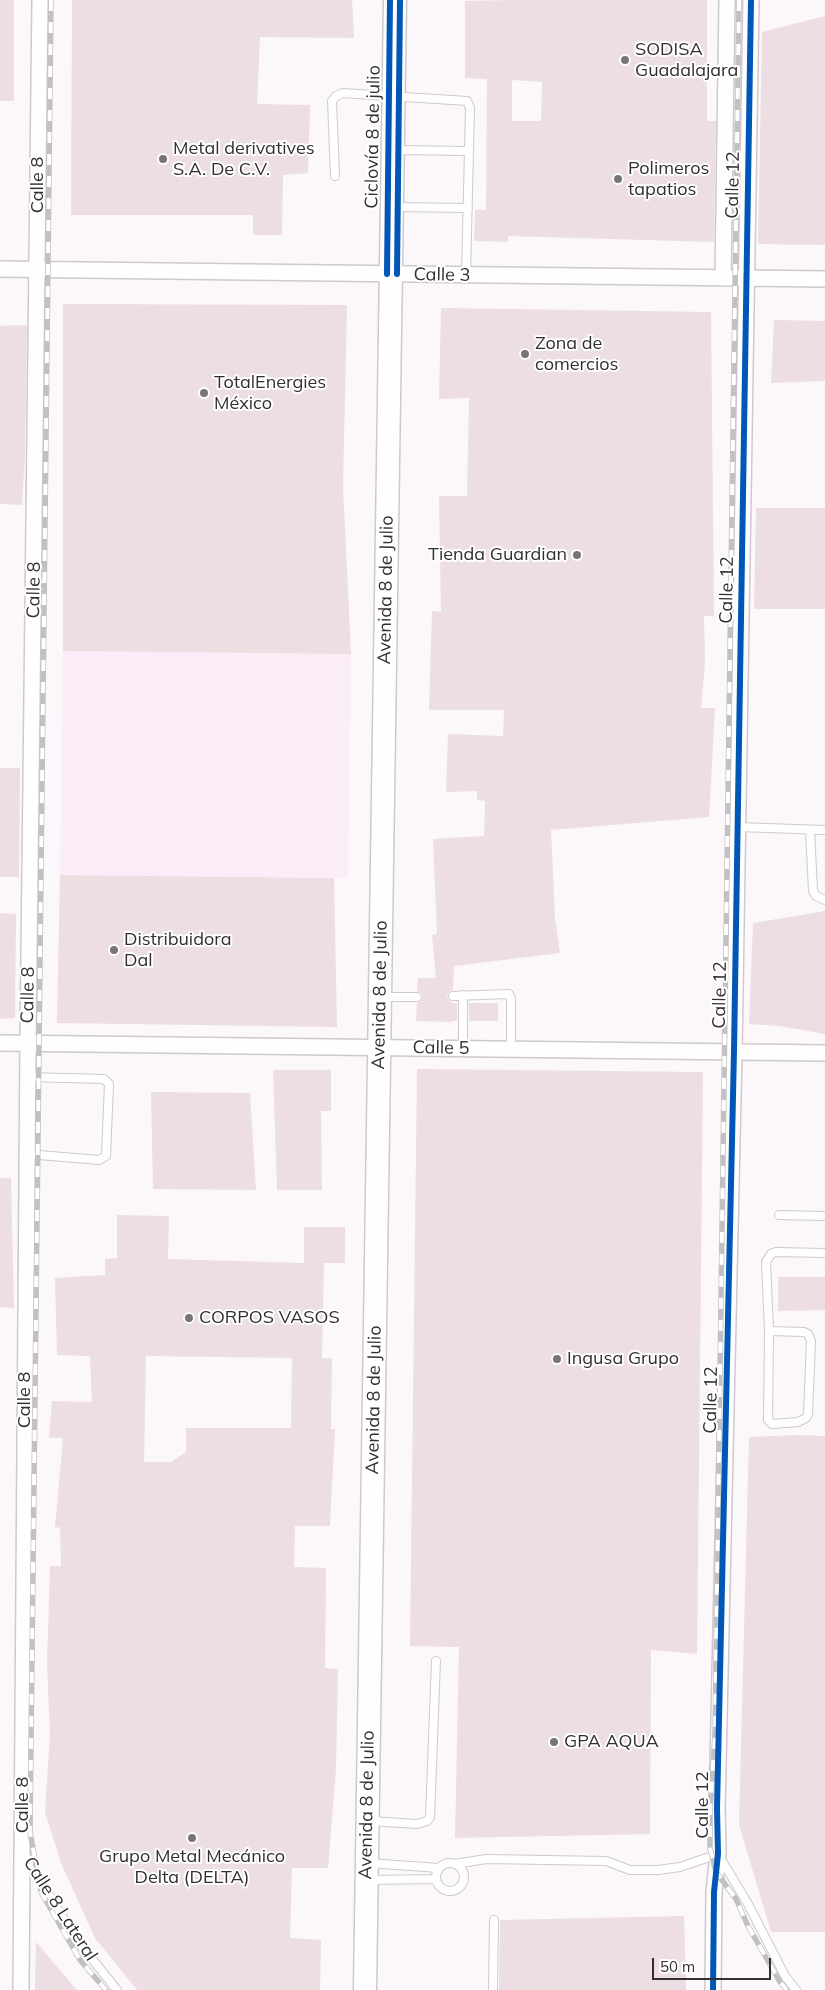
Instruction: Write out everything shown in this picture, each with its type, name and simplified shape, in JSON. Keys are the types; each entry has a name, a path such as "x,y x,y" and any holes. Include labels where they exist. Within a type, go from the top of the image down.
{"main road":[{"name":"Avenida 8 de Julio","path":"365,1990 395,0"}],"street":[{"name":"Calle 8","path":"21,1990 27,1077 40,0"},
{"name":"Calle 12","path":"723,278 727,0"},
{"name":"Calle 12","path":"713,1990 714,1892 718,1854 717,1798 734,1051 751,0"},
{"name":"Calle 3","path":"0,269 825,279"},
{"name":"Calle 5","path":"0,1043 825,1053"}],"lane":[{"path":"335,176 334,98 343,93 467,101 470,108 466,275"},
{"path":"393,150 468,151"},
{"path":"392,207 468,208"},
{"path":"738,827 825,830"},
{"path":"810,830 813,891 816,896 825,900"},
{"path":"453,996 507,994 510,996 511,1048"},
{"path":"463,995 463,1048"},
{"path":"379,997 417,997"},
{"path":"27,1077 104,1079 109,1084 106,1156 99,1160 27,1154"},
{"path":"779,1215 825,1216"},
{"path":"769,1331 804,1332 808,1334 811,1340 808,1414 806,1418 798,1422 772,1424 768,1420 769,1331 766,1262 776,1252 825,1253"},
{"path":"368,1821 417,1824 427,1821 430,1817 436,1661"},
{"name":"Calle 8 Lateral","path":"22,1852 76,1939 117,1990"},
{"path":"366,1871 439,1868 449,1863 455,1864 486,1859 606,1861 630,1870 658,1870 680,1867 718,1854 748,1904 785,1976 796,1990"},
{"path":"439,1868 436,1879 441,1889 452,1892 463,1886 465,1876 463,1871 455,1864"},
{"path":"366,1871 436,1879"},
{"path":"493,1990 494,1920"}],"shaded area":[{"path":"63,651 351,654 348,878 60,875"}],"building":[{"path":"0,0 14,0 14,101 0,101"},
{"name":"Metal derivatives S.A. De C.V.","path":"72,0 352,0 354,38 260,37 257,104 310,105 308,173 283,175 282,235 253,235 253,215 71,215"},
{"path":"707,0 707,121 716,121 714,242 508,236 508,242 474,241 475,210 486,210 487,79 465,78 465,1","holes":["512,80 542,82 541,121 512,121"]},
{"path":"825,16 825,245 758,244 762,32"},
{"path":"63,304 347,305 343,487 351,654 63,651"},
{"path":"441,308 711,312 714,616 704,616 705,663 701,708 715,708 709,817 551,830 555,918 560,953 454,966 453,990 448,993 447,997 452,1003 457,1003 457,1021 452,1022 416,1021 417,1003 423,997 417,991 418,978 436,978 432,935 437,934 433,839 484,836 485,801 477,800 477,791 446,792 448,734 503,736 504,710 429,710 432,611 441,612 439,496 467,496 469,398 439,399"},
{"path":"774,320 825,321 825,381 771,383"},
{"path":"27,325 25,455 22,505 0,504 0,326"},
{"path":"756,508 825,508 825,609 754,609"},
{"path":"0,768 20,768 19,877 0,877"},
{"path":"60,875 334,878 337,1027 57,1023"},
{"path":"825,911 825,1034 779,1026 749,1024 753,923"},
{"path":"0,913 16,914 15,1018 0,1019"},
{"path":"469,1003 498,1003 498,1021 469,1021"},
{"name":"Ingusa Grupo","path":"417,1069 703,1072 697,1654 651,1650 650,1834 455,1838 459,1647 410,1646"},
{"path":"273,1070 331,1070 331,1111 321,1111 322,1190 277,1190"},
{"path":"151,1092 250,1093 256,1190 153,1189"},
{"path":"0,1178 11,1178 14,1308 0,1307"},
{"path":"117,1215 169,1216 168,1259 304,1263 304,1227 345,1227 345,1263 324,1263 322,1358 332,1358 331,1429 335,1429 330,1526 295,1526 294,1567 326,1568 325,1668 338,1669 336,1768 328,1868 292,1868 290,1938 321,1940 320,1990 137,1990 95,1938 61,1863 45,1812 50,1734 47,1665 50,1566 61,1566 60,1527 55,1528 63,1438 49,1438 52,1401 92,1402 90,1356 57,1355 55,1278 105,1275 105,1259 117,1258","holes":["146,1356 292,1358 291,1428 186,1428 186,1452 171,1462 144,1462"]},
{"path":"778,1277 825,1277 825,1310 778,1311"},
{"path":"825,1436 825,1932 771,1932 739,1825 749,1437"},
{"path":"684,1916 686,1990 499,1990 500,1920"},
{"path":"36,1942 77,1990 35,1990"}],"railway":[{"path":"51,0 30,1832 41,1892 80,1960 106,1990"},
{"path":"739,0 715,1735 710,1812 710,1848 716,1872 736,1899 748,1926 780,1982 787,1990"}],"cycle path":[{"name":"Ciclovía 8 de julio","path":"387,274 390,0"},
{"path":"397,274 400,0"},
{"path":"713,1990 714,1892 718,1854 717,1808 734,1051 751,0"}],"place":[{"name":"SODISA Guadalajara","path":"625,60"},
{"name":"Metal derivatives S.A. De C.V.","path":"163,159"},
{"name":"Polimeros tapatios","path":"618,179"},
{"name":"Zona de comercios","path":"525,354"},
{"name":"TotalEnergies México","path":"204,393"},
{"name":"Tienda Guardian","path":"577,555"},
{"name":"Distribuidora Dal","path":"114,950"},
{"name":"CORPOS VASOS","path":"189,1318"},
{"name":"Ingusa Grupo","path":"557,1359"},
{"name":"GPA AQUA","path":"554,1742"},
{"name":"Grupo Metal Mecánico Delta (DELTA)","path":"192,1838"}]}
